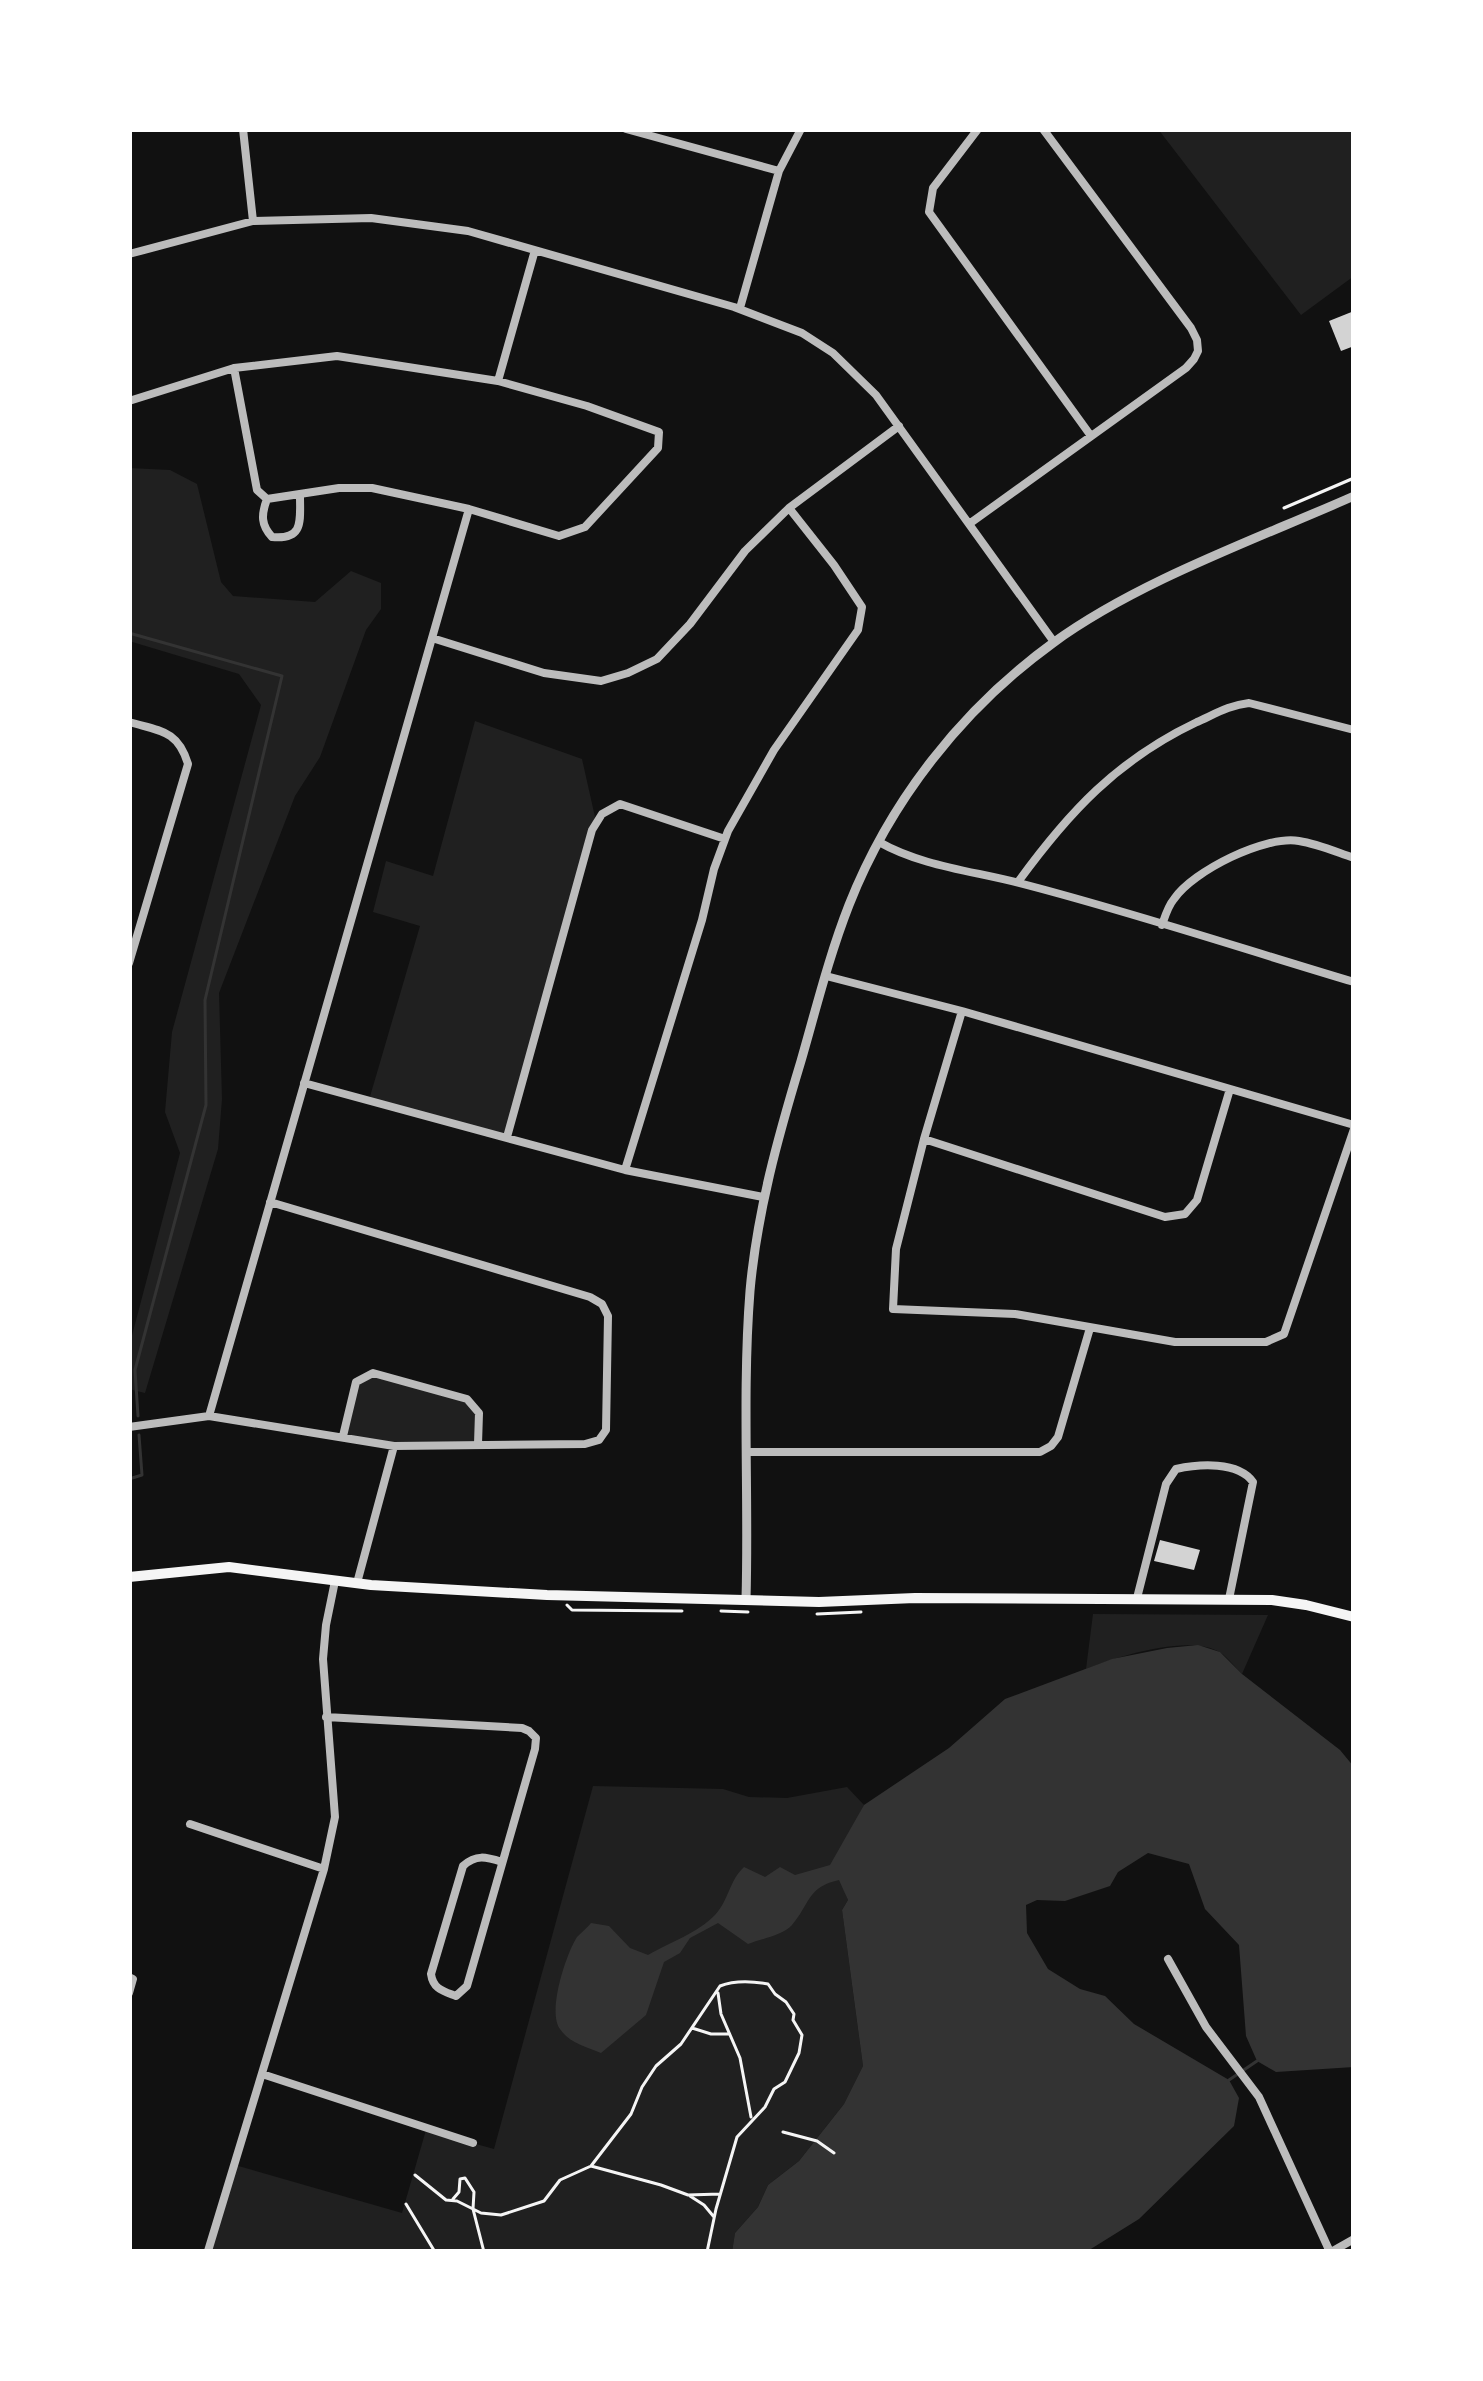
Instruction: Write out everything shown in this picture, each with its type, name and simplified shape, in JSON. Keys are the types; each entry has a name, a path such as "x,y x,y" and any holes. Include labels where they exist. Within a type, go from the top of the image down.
{"main road":[{"path":"129,1577 229,1567 356,1584 517,1594 819,1602 1229,1599 1284,1601 1354,1617"}],"street":[{"path":"243,129 253,221"},
{"path":"626,129 652,132 779,171"},
{"path":"740,309 779,171 801,129"},
{"path":"978,129 933,188 929,212 1090,436"},
{"path":"969,524 1191,363 1198,346 1174,303 1043,129"},
{"path":"129,254 253,221 371,218 468,231 740,309 802,333 863,380 1054,642"},
{"path":"498,381 536,250"},
{"path":"129,401 234,368 338,356 498,381 659,432 658,448 585,527 559,536 469,508 372,488 339,488 266,500"},
{"path":"234,368 257,490 266,500"},
{"path":"432,638 544,673 601,680 628,673 657,658 690,624 745,551 789,508 898,425"},
{"path":"266,500 263,527 272,537 286,538 300,524 300,496"},
{"path":"746,1599 749,1309 764,1197 826,976 850,904 879,842 910,790 952,736 1004,683 1054,642 1152,586 1354,496"},
{"path":"209,1416 469,508"},
{"path":"625,1170 724,839 774,750 857,630 862,607 789,508"},
{"path":"1018,882 1085,798 1169,736 1233,705 1250,703 1354,730"},
{"path":"129,722 171,734 183,747 188,764 129,963"},
{"path":"507,1137 592,830 602,814 620,804 724,839"},
{"path":"1162,925 1172,900 1188,883 1240,852 1273,841 1298,840 1354,858"},
{"path":"879,842 897,852 1018,882 1354,982"},
{"path":"826,976 962,1010 1354,1127 1285,1334 1266,1342 1174,1342 1015,1314 892,1309 896,1250 962,1010"},
{"path":"304,1083 625,1170 764,1197"},
{"path":"924,1138 1165,1216 1185,1214 1197,1200 1230,1089"},
{"path":"129,1426 209,1416 394,1446 585,1444 598,1440 606,1430 608,1316 602,1304 270,1202"},
{"path":"748,1452 1040,1451 1058,1437 1090,1328"},
{"path":"343,1436 356,1382 373,1373 467,1399 478,1413 478,1444"},
{"path":"356,1584 394,1446"},
{"path":"1137,1598 1168,1477 1176,1469 1191,1467 1233,1468 1252,1483 1229,1599"},
{"path":"208,2251 324,1869 335,1816 323,1645 335,1581"},
{"path":"326,1717 522,1728 533,1734 536,1747 467,1986 456,1996 438,1990 430,1974 463,1866 471,1858 502,1862"},
{"path":"190,1824 324,1869"},
{"path":"1168,1959 1207,2027 1259,2096 1331,2252 1354,2239"},
{"path":"129,1994 131,1978"},
{"path":"262,2074 472,2144"}],"path":[{"path":"1284,508 1354,478"},
{"path":"572,1610 694,1611"},
{"path":"713,1611 727,1612"},
{"path":"415,2175 431,2191 473,2210 501,2215 544,2201 560,2180 591,2167 631,2114 656,2066 681,2044 720,1986 729,1982 768,1984 794,2014 802,2035 799,2053 785,2082 737,2137 707,2252"},
{"path":"717,1992 740,2058 752,2120"},
{"path":"691,2027 730,2034"},
{"path":"783,2132 817,2141 835,2153"},
{"path":"591,2167 688,2195 714,2218"},
{"path":"452,2200 459,2192 460,2179 465,2178 474,2192 473,2210 484,2252"},
{"path":"688,2195 722,2194"},
{"path":"406,2204 436,2252"}],"shaded area":[{"path":"1158,129 1354,129 1354,276 1301,315"},
{"path":"129,468 170,470 197,484 221,582 233,596 315,602 351,571 381,583 381,609 366,630 320,757 295,796 219,993 222,1099 218,1149 145,1393 129,1389 129,1347 180,1153 165,1112 172,1032 261,705 239,674 129,641"},
{"path":"475,721 582,759 595,817 507,1137 369,1100 420,926 373,912 386,861 433,876"},
{"path":"373,1373 467,1399 479,1413 478,1444 394,1446 343,1436 356,1382"},
{"path":"1093,1614 1268,1615 1242,1674 1221,1653 1191,1645 1154,1649 1086,1669"},
{"path":"1198,1645 1220,1652 1340,1750 1354,1767 1354,2067 1276,2072 1257,2061 1246,2036 1239,1945 1205,1909 1189,1864 1148,1853 1118,1872 1110,1886 1065,1901 1037,1900 1026,1905 1027,1933 1048,1969 1080,1989 1105,1996 1134,2024 1229,2080 1239,2098 1234,2126 1139,2219 1086,2252 732,2252 735,2233 758,2207 768,2185 799,2161 844,2104 863,2066 842,1910 848,1900 839,1880 815,1892 792,1925 778,1934 748,1944 718,1923 690,1938 680,1953 664,1962 646,2015 601,2053 568,2038 557,2021 559,1983 577,1937 591,1923 609,1926 630,1948 648,1955 708,1921 744,1867 765,1877 780,1867 795,1875 830,1865 864,1805 949,1748 1005,1699 1112,1659"},
{"path":"593,1786 723,1789 749,1797 787,1798 847,1787 864,1805 851,1831 840,1879 848,1900 842,1910 863,2066 844,2104 799,2161 768,2185 758,2207 735,2233 732,2252 209,2251 235,2165 402,2213 426,2130 494,2149"}],"building":[{"path":"1354,311 1354,346 1341,351 1329,321"},
{"path":"1160,1540 1200,1550 1194,1570 1154,1561"}],"waterway":[{"path":"129,633 282,676 205,1000 206,1105 135,1370 138,1416"},
{"path":"129,1479 142,1475 139,1435"},
{"path":"1229,2080 1257,2061"}]}
